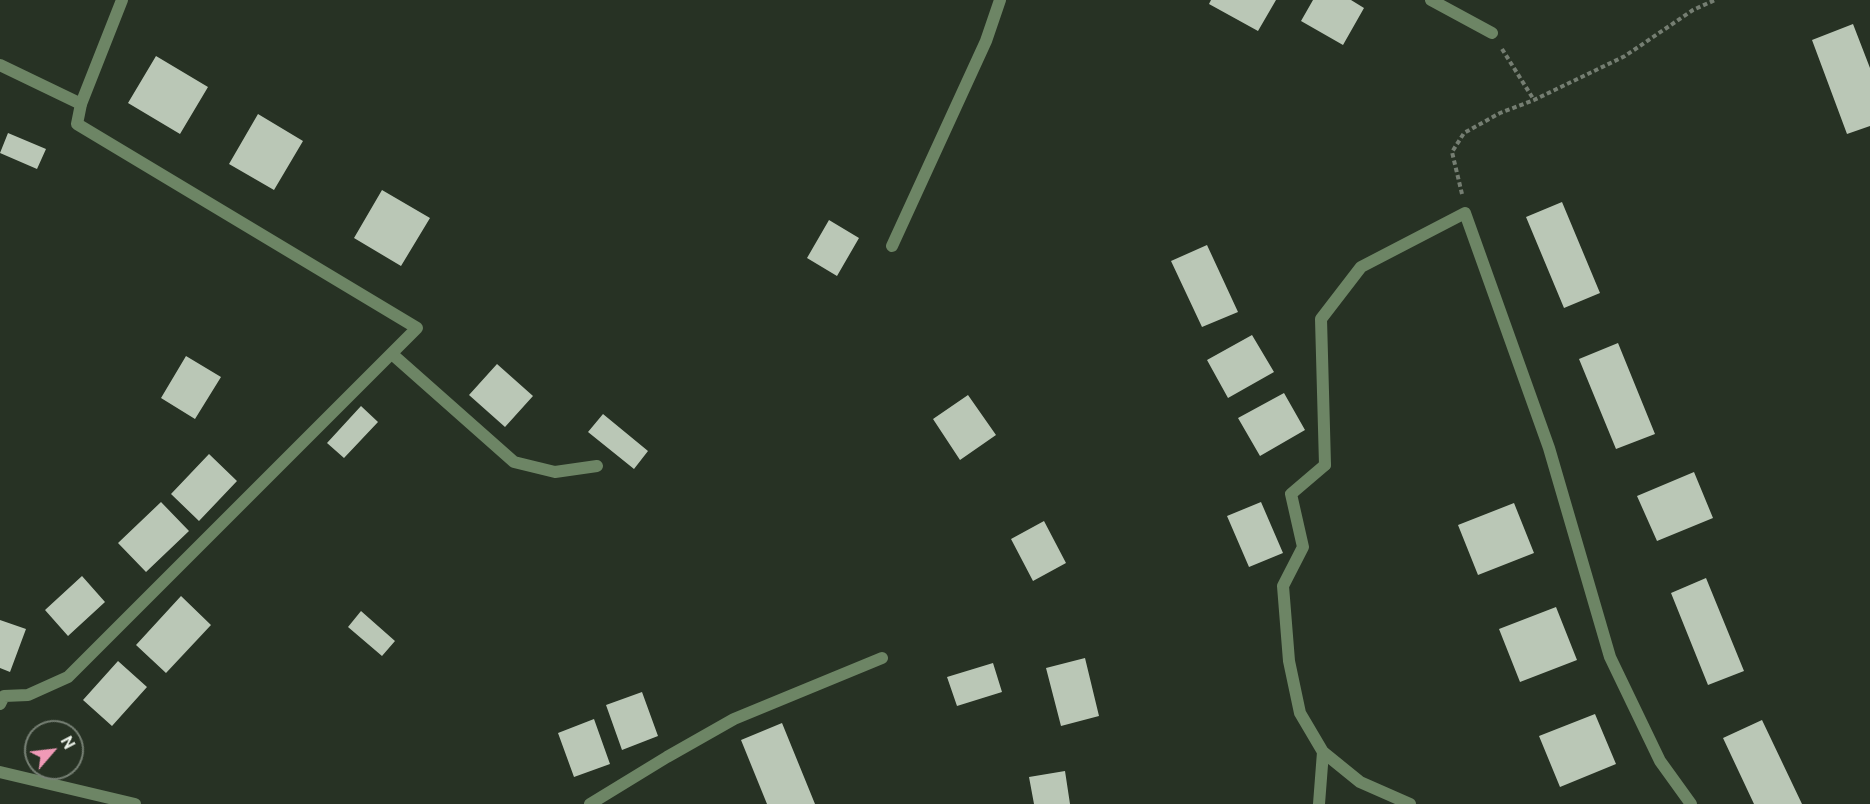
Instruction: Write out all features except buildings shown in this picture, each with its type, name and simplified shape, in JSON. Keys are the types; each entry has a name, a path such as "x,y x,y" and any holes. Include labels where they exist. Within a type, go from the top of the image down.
{"street":[{"path":"0,704 4,696 28,694 68,677 417,328 77,124 81,104 122,0"},
{"path":"892,246 986,41 1000,0"},
{"path":"1431,0 1492,33"},
{"path":"0,65 81,104"},
{"path":"1410,804 1360,782 1323,752 1300,713 1289,661 1283,586 1303,547 1291,494 1325,465 1321,319 1361,267 1465,213 1549,448 1610,657 1660,761 1691,804"},
{"path":"392,354 514,462 555,472 597,466"},
{"path":"590,804 734,719 882,658"},
{"path":"1319,804 1323,752"},
{"path":"0,772 135,804"}],"path":[{"path":"1465,213 1460,180 1452,152 1464,133 1500,113 1534,100 1625,56 1693,10 1715,0"},
{"path":"1492,33 1534,100"}]}
